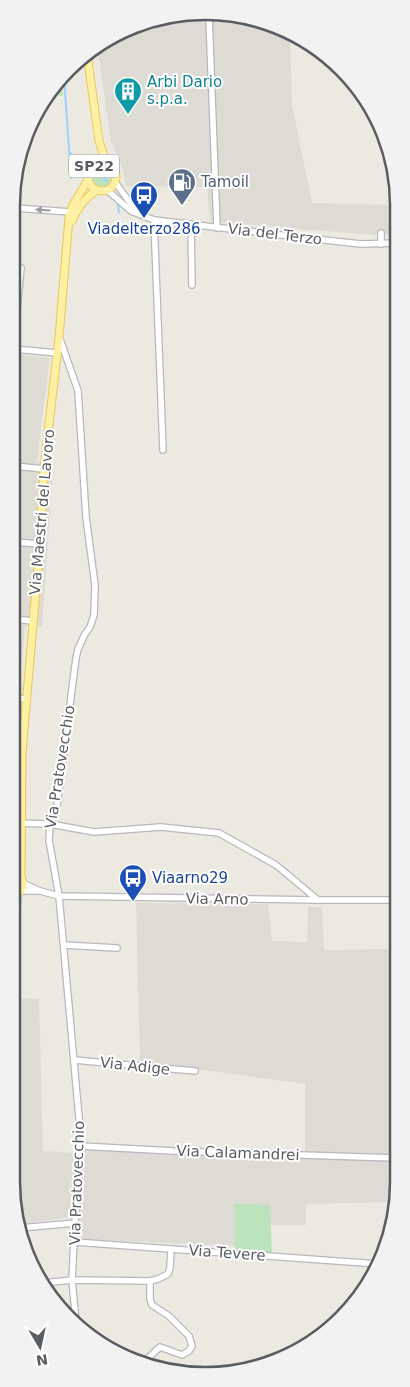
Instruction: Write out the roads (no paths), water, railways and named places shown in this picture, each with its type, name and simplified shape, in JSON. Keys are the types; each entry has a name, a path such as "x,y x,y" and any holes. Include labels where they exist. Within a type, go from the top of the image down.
{"main road":[{"name":"SP22","path":"88,62 99,141 107,164 116,174 115,182 107,190 97,190 91,186 88,180 90,171 96,164 99,141"},
{"name":"SP22","path":"96,164 107,164"},
{"path":"68,231 71,212 88,180"},
{"path":"68,231 78,208 86,198 97,190"},
{"name":"Via Maestri del Lavoro","path":"20,885 22,880 20,853 22,752 40,544 44,469 59,337 68,231"}],"street":[{"path":"209,20 217,228"},
{"path":"115,182 133,207 145,217"},
{"path":"107,190 132,211 145,217"},
{"path":"20,208 71,212"},
{"name":"Via del Terzo","path":"145,217 154,220 324,240 390,243"},
{"path":"154,220 163,450"},
{"path":"191,224 192,285"},
{"path":"381,233 382,244"},
{"path":"20,279 21,268"},
{"name":"Via Pratovecchio","path":"59,337 77,385 79,397 86,517 95,585 94,615 78,649 76,658 57,806 50,824 49,840 59,896 81,1146 72,1280 75,1314"},
{"path":"20,350 57,353"},
{"path":"20,467 44,469"},
{"path":"20,542 40,544"},
{"path":"20,620 33,621"},
{"path":"20,698 27,699"},
{"path":"22,823 50,824 94,832 161,827 219,833 276,865 318,900"},
{"name":"Via Arno","path":"22,880 40,891 59,896 390,900"},
{"name":"Via Arno","path":"20,893 40,891"},
{"path":"64,945 117,948"},
{"name":"Via Adige","path":"74,1060 195,1071"},
{"name":"Via Calamandrei","path":"81,1146 183,1152 390,1158"},
{"path":"26,1227 75,1223"},
{"name":"Via Tevere","path":"75,1242 371,1264"},
{"path":"50,1282 72,1280 150,1281 163,1278 168,1274 170,1268 171,1249"},
{"path":"148,1358 160,1347 182,1355 189,1351 192,1343 189,1336 169,1316 152,1305 150,1281"}],"waterway":[{"path":"65,85 71,178"},
{"path":"70,153 84,162"},
{"path":"96,172 108,182"},
{"path":"118,205 119,213"}],"place":[{"name":"Arbi Dario s.p.a.","path":"128,115"},
{"name":"Tamoil","path":"182,206"},
{"name":"Viadelterzo286","path":"144,219"},
{"name":"Viaarno29","path":"133,902"}]}
